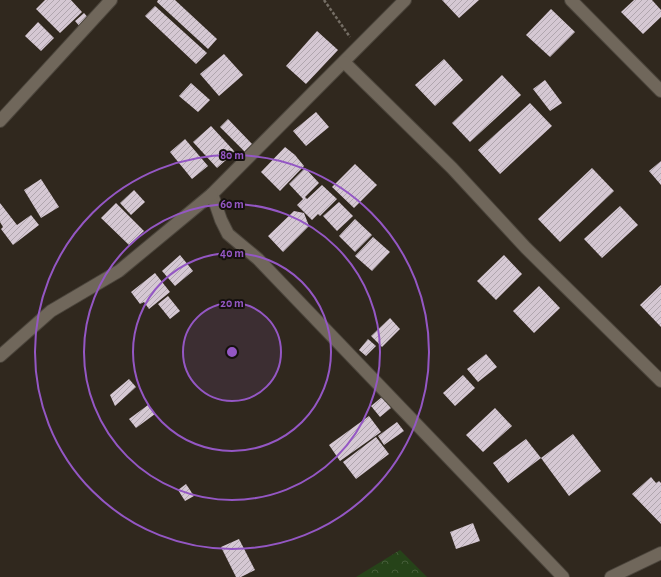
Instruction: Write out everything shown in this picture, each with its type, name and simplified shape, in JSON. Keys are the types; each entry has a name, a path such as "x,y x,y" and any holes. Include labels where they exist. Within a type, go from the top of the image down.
{"street":[{"path":"0,121 112,0"},
{"path":"0,356 51,311 119,271 212,194 405,0"},
{"path":"572,0 661,91"},
{"path":"344,62 452,168 526,248 661,381"},
{"path":"212,194 221,220 228,234 258,259 563,577"},
{"path":"612,577 661,553"}],"path":[{"path":"324,0 359,47"}],"green space":[{"path":"400,550 427,577 356,577"}],"building":[{"path":"45,0 71,0 82,12 60,33 36,9"},
{"path":"158,0 175,0 217,39 208,49 157,2"},
{"path":"442,0 479,0 459,18"},
{"path":"634,0 652,0 661,10 661,17 643,34 621,12"},
{"path":"155,6 207,53 196,64 145,16"},
{"path":"551,9 575,32 550,57 526,35"},
{"path":"84,13 91,21 82,29 75,21"},
{"path":"38,22 54,38 41,51 25,36"},
{"path":"317,31 338,50 306,84 286,66"},
{"path":"224,54 243,75 219,96 200,74"},
{"path":"444,59 463,80 435,106 415,85"},
{"path":"502,75 521,95 470,142 452,123"},
{"path":"545,80 562,103 550,111 533,89"},
{"path":"191,83 210,100 198,112 179,96"},
{"path":"530,103 552,126 500,174 478,150"},
{"path":"316,112 329,127 306,146 293,131"},
{"path":"228,119 253,145 245,152 220,127"},
{"path":"211,126 235,152 217,168 193,142"},
{"path":"185,139 208,166 192,179 170,152"},
{"path":"285,147 295,155 304,166 280,191 261,172"},
{"path":"661,161 661,185 649,171"},
{"path":"355,164 377,185 354,208 332,187"},
{"path":"305,168 319,183 305,197 307,199 322,185 337,199 320,216 318,214 312,220 297,205 303,199 289,184"},
{"path":"592,168 614,191 560,242 538,219"},
{"path":"41,179 59,207 41,218 24,190"},
{"path":"134,190 145,202 131,215 120,203"},
{"path":"339,202 353,216 337,231 323,216"},
{"path":"0,203 17,225 31,215 39,225 13,245 1,229 3,227 0,222"},
{"path":"116,203 144,231 129,245 101,218"},
{"path":"620,206 638,225 602,258 584,239"},
{"path":"294,211 304,213 309,226 283,252 268,236"},
{"path":"355,219 372,235 355,252 339,236"},
{"path":"373,237 390,252 372,271 355,256"},
{"path":"180,255 193,271 175,286 162,271"},
{"path":"504,255 522,274 496,300 477,281"},
{"path":"155,273 170,292 149,309 144,302 140,304 131,292"},
{"path":"661,285 661,327 640,305"},
{"path":"539,286 560,308 534,333 513,311"},
{"path":"168,296 180,311 170,319 158,304"},
{"path":"390,318 400,329 382,347 371,336"},
{"path":"368,339 376,346 366,356 359,350"},
{"path":"486,354 497,367 478,382 467,369"},
{"path":"463,375 475,388 455,406 443,393"},
{"path":"129,379 136,387 115,406 110,395"},
{"path":"382,397 391,408 380,417 371,406"},
{"path":"148,405 155,414 136,428 129,419"},
{"path":"495,408 512,426 483,452 466,435"},
{"path":"369,416 381,432 340,461 329,445"},
{"path":"397,422 404,431 384,445 378,436"},
{"path":"573,434 601,471 569,496 541,458"},
{"path":"376,437 389,454 356,479 343,462"},
{"path":"526,439 541,458 508,483 493,463"},
{"path":"651,477 656,483 659,481 661,483 661,524 632,494"},
{"path":"186,484 194,496 185,501 178,490"},
{"path":"473,523 480,541 456,549 450,532"},
{"path":"239,539 255,570 241,577 236,577 221,547"}]}
